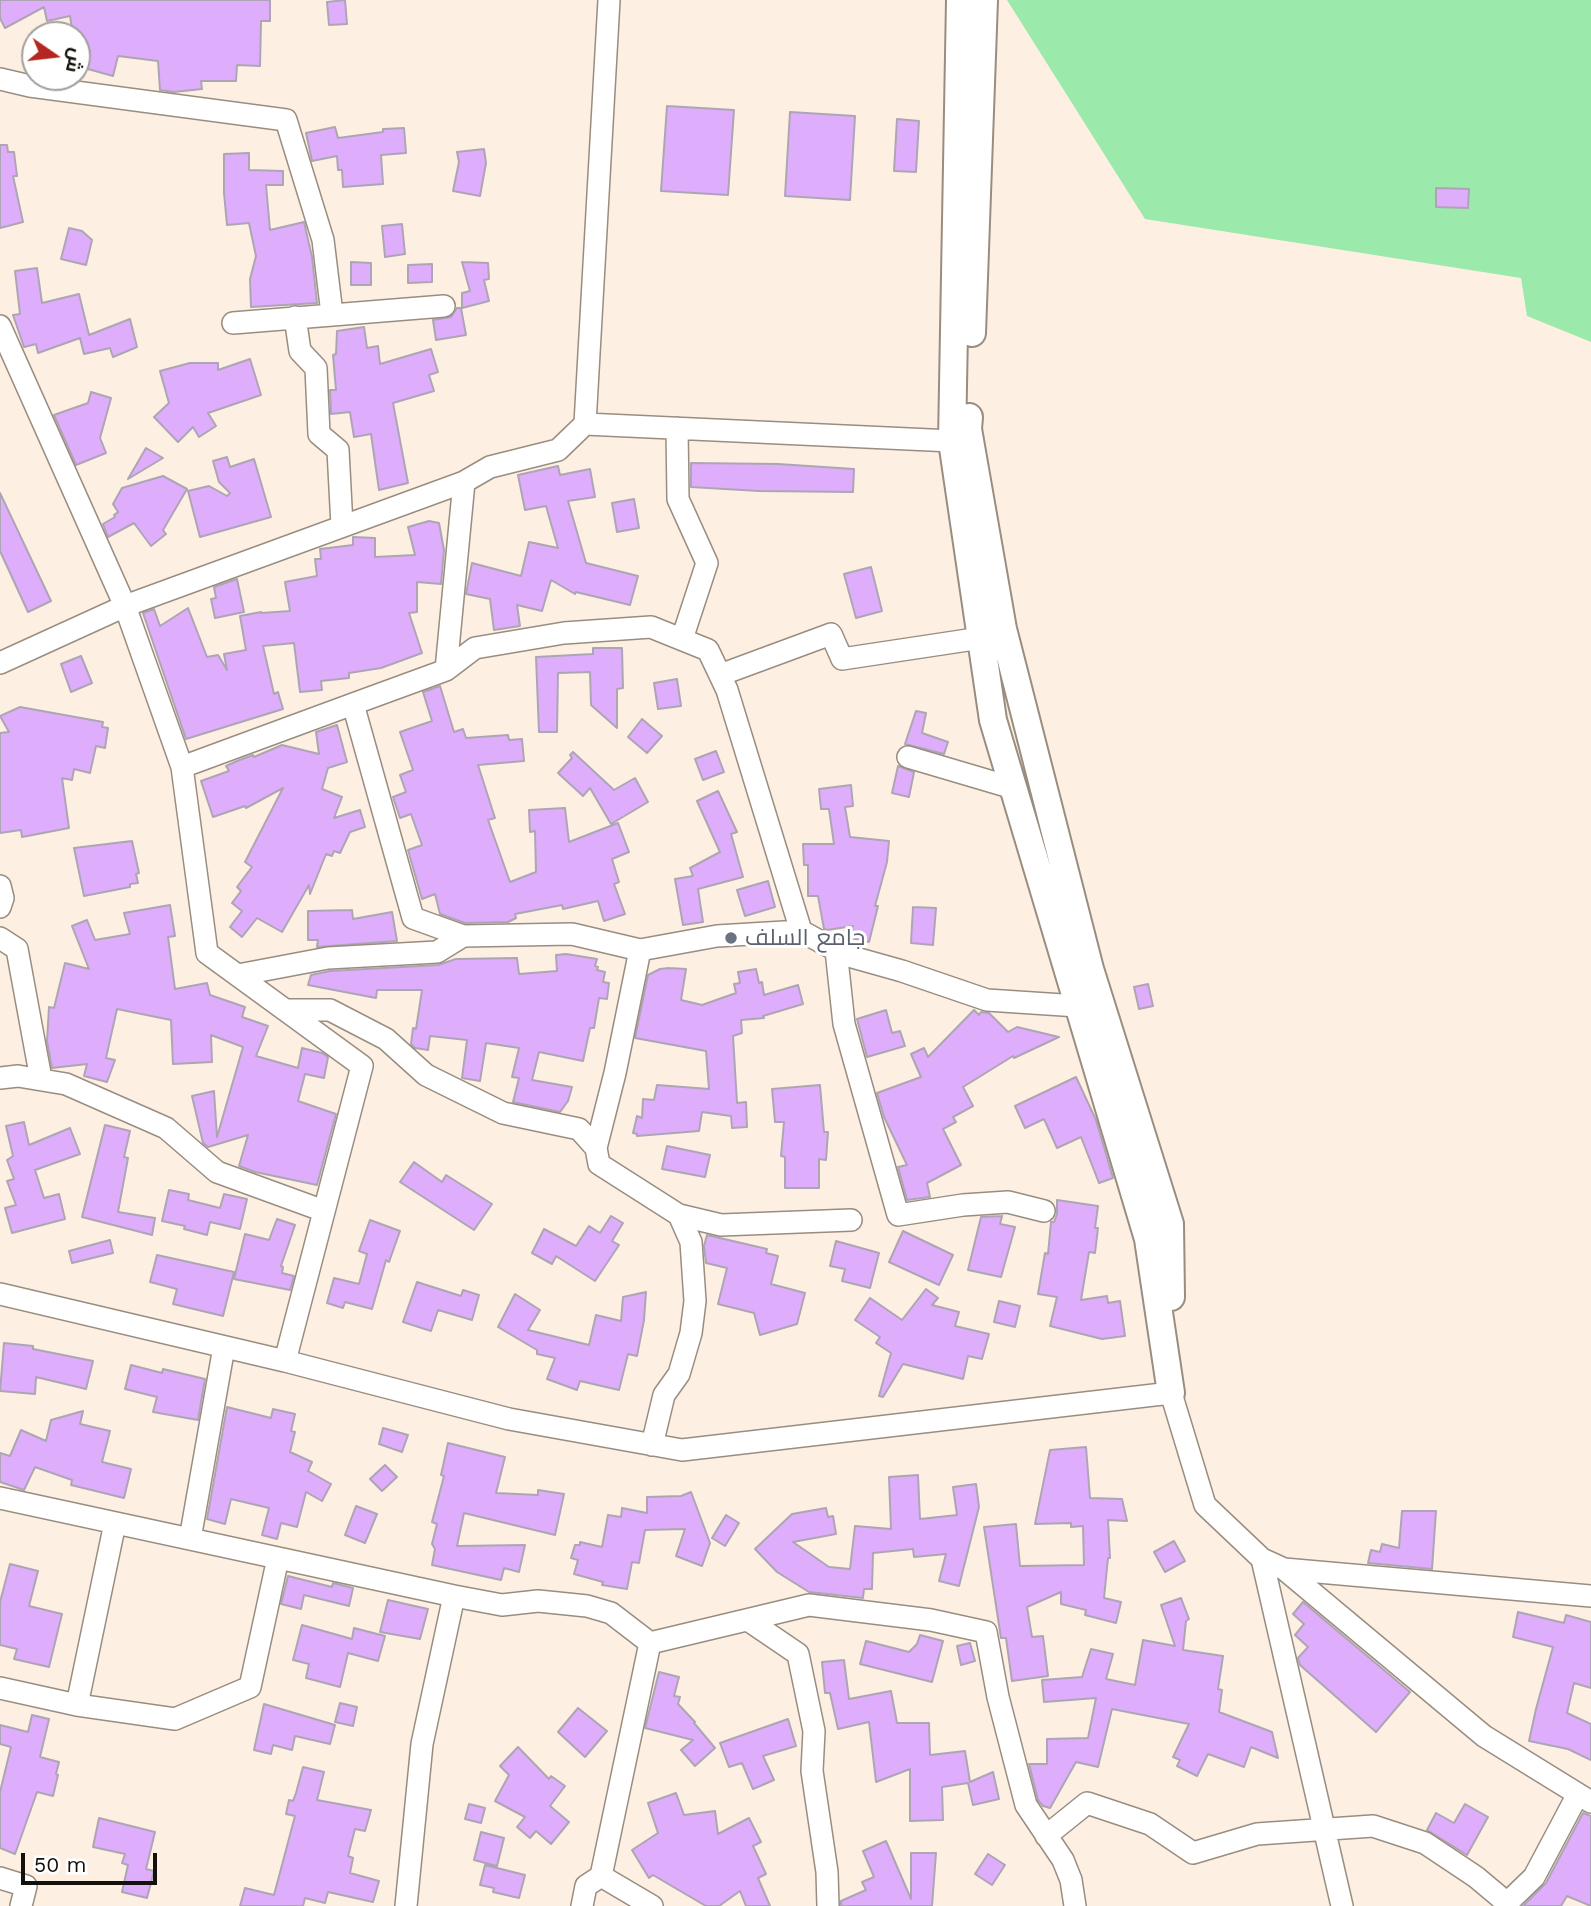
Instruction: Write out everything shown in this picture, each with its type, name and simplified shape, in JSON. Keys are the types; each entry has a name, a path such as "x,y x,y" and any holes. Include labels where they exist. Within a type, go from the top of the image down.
{"main road":[{"path":"960,0 952,441 993,720 1148,1239 1171,1393"},
{"path":"984,0 968,429 1006,642 1090,969 1170,1224 1171,1393"}],"street":[{"path":"0,663 125,606 464,482 490,467 558,450 584,424 609,0"},
{"path":"0,79 30,86 286,120 323,240 332,314"},
{"path":"233,323 444,306"},
{"path":"295,317 300,351 316,369 319,434 338,450 342,527"},
{"path":"0,326 125,606 182,767 207,953 362,1066 285,1360"},
{"path":"584,424 952,441"},
{"path":"677,428 678,499 707,564 682,639"},
{"path":"446,670 464,482"},
{"path":"182,767 446,670 475,648 564,634 651,626 708,650 727,690 801,931"},
{"path":"720,675 831,634 842,659 981,638"},
{"path":"353,704 413,918 463,936 572,934 640,950 717,936 801,931 845,955 987,1000 1078,1006"},
{"path":"908,757 1013,788"},
{"path":"0,886 3,898 0,906"},
{"path":"238,975 328,958 437,952 463,936"},
{"path":"0,938 17,948 41,1079"},
{"path":"640,950 615,1073 596,1148 599,1164 679,1215 721,1224 851,1220"},
{"path":"836,950 844,1024 898,1215 962,1205 1008,1202 1044,1211"},
{"path":"285,1010 330,1010 386,1039 426,1075 503,1113 579,1129 596,1148"},
{"path":"0,1078 18,1076 66,1084 166,1128 217,1172 324,1210"},
{"path":"652,1445 664,1395 679,1374 694,1312 691,1242 679,1215"},
{"path":"0,1294 285,1360 509,1419 681,1450 1171,1393 1205,1505 1262,1559 1284,1569 1484,1736 1587,1797 1534,1877 1505,1905 1476,1877 1425,1843 1373,1826 1257,1834 1193,1853 1150,1824 1087,1804 1046,1836"},
{"path":"190,1539 224,1347"},
{"path":"0,1498 502,1605 538,1601 587,1605 611,1613 650,1643"},
{"path":"77,1705 115,1523"},
{"path":"0,1688 77,1705 175,1719 250,1687 278,1558"},
{"path":"1262,1559 1342,1906"},
{"path":"1284,1569 1591,1597"},
{"path":"406,1906 422,1744 454,1596"},
{"path":"650,1643 809,1605 931,1620 986,1632 998,1698 1026,1805 1063,1860 1071,1880 1074,1906"},
{"path":"748,1620 798,1654 814,1731 812,1771 827,1872 828,1906"},
{"path":"582,1906 586,1886 601,1877 650,1643"},
{"path":"601,1877 652,1906"},
{"path":"0,1878 26,1886 21,1906"}],"green space":[{"path":"1007,0 1591,0 1591,342 1527,316 1521,278 1145,219"}],"building":[{"path":"0,0 270,0 270,21 261,21 260,66 237,65 236,81 201,81 202,89 174,92 160,90 158,61 118,56 113,76 91,70 91,21 71,21 70,16 47,21 44,7 5,28 0,18"},
{"path":"345,0 347,24 329,25 327,2"},
{"path":"667,106 734,110 728,195 661,191"},
{"path":"790,112 855,116 850,200 785,196"},
{"path":"897,119 919,121 916,172 894,171"},
{"path":"335,127 338,138 383,132 383,129 404,128 406,153 381,155 383,184 343,187 342,170 338,170 337,156 312,161 306,133"},
{"path":"0,145 7,145 8,152 14,152 17,176 13,176 23,222 0,228"},
{"path":"484,149 486,163 480,196 453,191 459,162 457,152"},
{"path":"249,153 249,170 283,171 283,185 266,185 270,230 304,222 312,257 317,303 251,307 250,279 256,256 249,223 227,225 224,193 224,154"},
{"path":"1436,188 1469,189 1468,208 1436,207"},
{"path":"402,224 405,254 385,257 382,226"},
{"path":"69,228 82,231 92,240 86,265 61,259"},
{"path":"351,262 371,263 371,285 351,285"},
{"path":"462,262 488,263 489,279 484,280 489,301 462,308 462,293 470,291"},
{"path":"432,264 432,282 408,283 408,265"},
{"path":"37,268 42,303 79,294 89,335 130,319 137,347 113,357 110,348 84,354 80,338 38,353 36,344 24,347 13,315 20,314 15,271"},
{"path":"457,308 461,308 466,335 436,340 433,320 451,317"},
{"path":"364,327 367,348 378,346 380,364 431,349 438,372 429,375 434,391 393,403 408,483 379,490 371,434 354,437 350,412 331,414 330,390 336,390 333,355 336,354 337,331"},
{"path":"250,359 261,395 208,413 216,426 199,437 193,427 178,442 154,417 169,403 160,371 190,363 218,363 218,370"},
{"path":"91,392 111,398 100,438 106,453 76,465 54,415 88,403"},
{"path":"146,448 163,458 128,479"},
{"path":"227,457 230,467 254,459 271,517 200,537 188,491 209,486 227,496 230,493 219,482 213,461"},
{"path":"691,463 778,464 854,469 853,492 691,487"},
{"path":"558,466 560,475 590,469 595,497 568,501 586,563 638,576 630,605 576,592 575,594 551,580 542,611 517,605 520,626 494,630 490,599 466,594 472,563 521,576 529,542 558,548 546,506 525,510 518,475"},
{"path":"163,476 187,489 163,530 166,534 151,546 134,523 108,537 103,524 118,512 113,504 122,488"},
{"path":"0,493 51,601 28,612 0,551"},
{"path":"634,499 639,528 617,532 612,503"},
{"path":"429,521 439,523 444,550 441,584 417,582 417,612 409,613 422,653 381,668 349,673 349,678 321,681 322,690 300,692 294,643 263,646 274,694 278,692 283,709 186,739 143,613 154,609 160,626 188,608 207,657 218,655 227,670 224,654 246,650 240,616 290,611 285,582 317,576 315,559 321,559 320,549 353,545 353,537 375,538 375,557 415,555 408,527"},
{"path":"871,567 882,611 856,618 844,574"},
{"path":"237,579 244,612 215,618 211,599 216,598 214,587"},
{"path":"593,648 622,648 623,688 617,689 617,728 591,705 590,672 558,673 557,732 539,732 536,657 593,654"},
{"path":"81,656 92,683 71,692 61,664"},
{"path":"677,679 681,706 658,709 654,683"},
{"path":"440,686 454,732 463,729 466,738 508,735 509,740 522,739 524,761 478,765 495,818 488,820 510,882 536,872 535,831 530,832 529,810 565,808 569,842 618,823 629,852 612,859 619,882 614,884 625,914 604,921 598,901 563,909 562,905 515,914 516,918 508,922 465,923 440,914 435,894 422,899 408,850 422,845 411,814 400,818 393,797 406,792 400,775 413,770 400,732 432,721 423,692"},
{"path":"20,707 103,722 102,727 108,728 105,748 96,746 90,773 74,769 72,780 62,778 69,828 22,837 21,830 0,833 0,733 9,732 0,716"},
{"path":"916,711 926,713 922,733 948,742 944,754 905,744"},
{"path":"642,719 662,736 647,753 628,737"},
{"path":"337,725 347,762 328,768 322,789 342,797 334,818 360,810 365,827 350,832 340,853 334,851 332,856 326,854 310,894 309,885 282,932 257,918 242,937 230,927 242,911 232,903 241,891 237,887 252,867 245,862 283,788 246,808 245,806 213,817 201,781 229,771 226,766 237,761 282,745 319,754 316,732"},
{"path":"716,751 724,772 703,780 695,759"},
{"path":"573,752 614,790 635,778 648,802 611,824 590,788 583,796 558,773 572,758 570,755"},
{"path":"898,766 914,772 909,797 892,793"},
{"path":"851,785 853,806 845,807 850,837 889,841 887,862 869,942 850,938 853,926 824,929 818,896 808,896 808,865 804,865 803,844 834,844 829,809 821,809 819,789"},
{"path":"718,791 737,832 731,834 743,877 698,889 703,922 683,925 675,879 693,876 690,868 720,852 697,801"},
{"path":"132,841 139,873 136,874 138,883 84,896 74,848"},
{"path":"768,881 775,907 745,916 737,890"},
{"path":"170,905 175,936 168,937 175,989 207,983 210,995 245,1007 242,1017 268,1026 256,1056 298,1068 302,1048 328,1057 324,1078 305,1074 298,1101 336,1114 317,1185 239,1166 248,1135 208,1147 203,1143 192,1096 214,1091 217,1137 243,1047 211,1035 212,1062 173,1064 171,1020 117,1009 106,1058 115,1060 107,1082 84,1076 87,1064 52,1068 47,1041 49,1007 54,1008 65,963 89,969 72,926 87,920 95,940 130,934 124,913"},
{"path":"913,907 936,908 933,945 911,943"},
{"path":"352,910 353,919 392,912 397,941 317,947 318,940 308,940 308,911"},
{"path":"556,955 597,959 597,970 605,972 603,982 609,983 607,999 599,998 594,1028 590,1028 583,1061 539,1052 532,1080 572,1087 568,1101 560,1112 513,1102 519,1078 512,1077 519,1048 486,1043 480,1081 462,1078 467,1040 430,1036 428,1050 415,1048 411,1044 422,990 377,990 376,998 308,985 311,975 330,971 438,965 456,959 517,958 519,974 557,971"},
{"path":"669,968 686,969 681,1000 702,1005 736,993 734,984 740,983 738,972 756,969 764,995 798,985 803,1004 763,1016 764,1018 741,1020 742,1033 733,1036 737,1103 746,1102 747,1127 732,1128 731,1116 702,1112 699,1131 637,1136 633,1133 637,1116 642,1118 643,1099 654,1100 657,1085 709,1089 706,1051 635,1038 648,975"},
{"path":"1148,984 1153,1006 1139,1009 1134,987"},
{"path":"886,1010 892,1033 900,1031 905,1046 867,1057 857,1019"},
{"path":"974,1010 979,1015 981,1012 989,1013 1008,1032 1017,1027 1059,1037 1014,1058 1013,1056 963,1087 973,1106 953,1117 956,1122 943,1129 961,1165 927,1183 930,1197 907,1200 898,1167 907,1165 884,1117 877,1093 921,1077 911,1054 924,1048 928,1057"},
{"path":"1076,1077 1096,1120 1113,1178 1099,1183 1081,1137 1057,1148 1044,1119 1025,1128 1015,1106"},
{"path":"820,1085 824,1132 828,1132 826,1160 819,1159 819,1188 785,1188 785,1157 781,1156 784,1122 775,1122 772,1089"},
{"path":"24,1122 29,1145 70,1128 80,1154 35,1170 44,1198 59,1194 65,1219 12,1233 5,1208 16,1205 7,1181 14,1179 7,1160 13,1156 6,1126"},
{"path":"105,1125 130,1131 124,1157 128,1158 118,1212 155,1218 152,1235 82,1217"},
{"path":"667,1146 710,1155 705,1177 662,1169"},
{"path":"414,1162 442,1182 446,1175 492,1204 474,1230 400,1182"},
{"path":"169,1190 189,1194 188,1200 220,1208 224,1194 247,1199 240,1229 210,1222 207,1235 162,1221"},
{"path":"1057,1200 1098,1206 1095,1253 1089,1252 1081,1300 1107,1296 1108,1303 1120,1301 1125,1336 1102,1339 1050,1326 1057,1297 1038,1294 1045,1253 1048,1254 1051,1222 1054,1222 1057,1214"},
{"path":"611,1216 623,1223 612,1241 619,1245 595,1281 556,1256 552,1264 532,1253 544,1229 576,1246 589,1226 600,1233"},
{"path":"1002,1216 1000,1224 1015,1227 1001,1277 968,1270 981,1217"},
{"path":"277,1219 295,1225 281,1266 282,1273 294,1276 290,1290 234,1279 245,1234 269,1240"},
{"path":"370,1220 400,1231 389,1262 386,1260 372,1309 345,1302 343,1308 327,1303 334,1278 359,1284 367,1254 359,1251"},
{"path":"903,1231 953,1255 939,1285 889,1262"},
{"path":"707,1235 767,1249 766,1253 778,1256 771,1284 805,1293 797,1324 760,1335 754,1313 718,1304 727,1268 706,1263 704,1246"},
{"path":"110,1240 113,1253 72,1263 69,1251"},
{"path":"836,1241 879,1253 870,1288 842,1281 845,1269 830,1266"},
{"path":"157,1255 234,1272 223,1316 173,1304 177,1289 150,1282"},
{"path":"417,1282 461,1296 463,1290 479,1295 472,1320 438,1310 431,1331 403,1322"},
{"path":"926,1289 938,1298 932,1305 959,1312 955,1326 989,1334 982,1359 968,1356 963,1379 903,1364 883,1397 879,1396 891,1353 876,1343 880,1337 855,1320 870,1298 902,1320"},
{"path":"646,1292 637,1356 628,1354 619,1390 580,1381 577,1390 547,1379 555,1358 537,1354 537,1350 498,1327 515,1294 540,1310 528,1330 589,1345 596,1315 621,1321 623,1297"},
{"path":"999,1301 1020,1306 1015,1327 994,1322"},
{"path":"4,1343 33,1346 33,1349 93,1361 86,1389 36,1377 35,1394 0,1391"},
{"path":"131,1365 205,1379 198,1420 153,1412 157,1397 125,1389"},
{"path":"227,1407 271,1418 273,1409 295,1414 291,1431 295,1432 290,1452 312,1462 308,1471 331,1484 322,1501 306,1492 297,1527 281,1523 277,1539 262,1535 269,1508 231,1499 225,1524 207,1519"},
{"path":"83,1411 80,1424 110,1431 102,1462 131,1469 124,1498 71,1485 72,1480 35,1467 24,1490 0,1482 0,1453 10,1456 21,1430 46,1441 51,1420"},
{"path":"383,1428 408,1435 402,1452 379,1444"},
{"path":"448,1443 505,1457 496,1493 538,1495 538,1490 564,1494 555,1535 464,1513 457,1546 525,1545 519,1572 504,1568 501,1580 432,1565 435,1549 432,1544 437,1524 432,1522 444,1476 441,1475"},
{"path":"1086,1447 1090,1498 1122,1499 1127,1521 1108,1520 1110,1558 1104,1598 1121,1602 1116,1623 1085,1615 1086,1610 1061,1604 1061,1592 1027,1607 1032,1637 1043,1636 1048,1676 1012,1681 1006,1638 1001,1638 984,1527 1016,1524 1020,1566 1084,1565 1083,1526 1071,1527 1071,1523 1035,1524 1050,1450"},
{"path":"385,1465 397,1477 382,1491 370,1479"},
{"path":"918,1475 920,1519 957,1515 953,1487 976,1484 979,1507 959,1586 939,1581 946,1554 914,1557 913,1549 873,1553 872,1589 864,1589 863,1598 809,1592 777,1572 755,1549 792,1514 826,1508 828,1517 833,1516 836,1534 793,1542 829,1567 850,1569 855,1526 891,1529 889,1477"},
{"path":"691,1492 710,1543 702,1566 676,1556 685,1529 645,1530 639,1563 632,1562 627,1589 602,1585 603,1582 574,1574 578,1560 571,1558 575,1545 580,1545 580,1542 602,1547 608,1515 621,1517 622,1508 647,1513 647,1497 681,1496"},
{"path":"356,1506 377,1514 365,1543 345,1535"},
{"path":"1402,1511 1436,1511 1432,1569 1368,1563 1371,1550 1380,1552 1382,1544 1399,1548"},
{"path":"726,1515 739,1523 725,1546 712,1538"},
{"path":"1174,1541 1185,1561 1165,1572 1154,1552"},
{"path":"10,1564 38,1571 29,1606 62,1614 49,1667 14,1659 17,1649 0,1645 0,1602"},
{"path":"288,1576 332,1587 333,1583 353,1588 349,1606 304,1595 301,1609 281,1604"},
{"path":"1181,1598 1189,1619 1186,1621 1183,1650 1223,1656 1218,1689 1222,1690 1219,1712 1272,1732 1278,1758 1251,1747 1244,1767 1208,1754 1197,1776 1177,1766 1180,1760 1173,1757 1189,1724 1112,1709 1098,1767 1076,1762 1050,1808 1043,1806 1038,1800 1029,1764 1047,1764 1047,1739 1088,1738 1096,1698 1044,1702 1042,1680 1082,1677 1091,1649 1113,1654 1106,1679 1135,1685 1143,1640 1175,1646 1161,1605"},
{"path":"388,1600 428,1609 420,1639 380,1632"},
{"path":"1303,1602 1410,1692 1376,1732 1300,1665 1298,1658 1308,1647 1295,1635 1304,1624 1293,1614"},
{"path":"1518,1612 1564,1623 1566,1615 1591,1622 1591,1688 1574,1683 1567,1713 1591,1724 1591,1760 1568,1749 1529,1741 1553,1647 1513,1637"},
{"path":"302,1625 352,1639 354,1628 385,1636 378,1661 348,1653 340,1687 306,1678 309,1664 293,1660"},
{"path":"920,1635 943,1641 932,1682 860,1664 866,1641 909,1652 917,1644"},
{"path":"970,1643 975,1661 961,1665 957,1646"},
{"path":"844,1660 849,1699 891,1691 897,1723 929,1723 930,1755 965,1751 970,1782 993,1772 999,1799 973,1805 968,1783 942,1787 943,1820 910,1821 910,1769 876,1782 869,1722 838,1729 830,1693 825,1693 822,1662"},
{"path":"659,1672 679,1677 674,1696 680,1697 678,1704 715,1748 695,1766 681,1750 693,1740 645,1728"},
{"path":"340,1703 357,1707 353,1726 335,1722"},
{"path":"264,1704 335,1725 330,1744 295,1736 292,1750 273,1745 271,1754 254,1750"},
{"path":"578,1708 607,1731 585,1757 558,1732"},
{"path":"32,1715 49,1719 40,1757 59,1762 58,1775 53,1796 37,1792 15,1854 0,1848 0,1792 11,1747 0,1744 0,1725 28,1732"},
{"path":"788,1719 796,1746 763,1756 774,1780 753,1789 742,1763 729,1767 720,1743"},
{"path":"518,1747 549,1779 551,1776 565,1786 550,1806 569,1822 551,1844 536,1831 530,1838 517,1827 525,1817 495,1801 509,1775 500,1766"},
{"path":"303,1767 324,1772 317,1800 371,1810 365,1831 355,1829 348,1856 353,1858 350,1873 379,1881 373,1902 328,1892 325,1903 305,1898 303,1906 240,1906 245,1888 274,1895 295,1816 286,1814 289,1800 293,1801"},
{"path":"676,1793 684,1815 715,1811 718,1834 749,1818 761,1842 753,1846 766,1874 758,1878 770,1906 746,1906 740,1891 719,1906 706,1906 653,1875 649,1878 632,1850 658,1833 648,1803"},
{"path":"469,1804 485,1808 481,1823 465,1819"},
{"path":"1465,1804 1488,1817 1467,1855 1427,1830 1436,1813 1454,1823"},
{"path":"1583,1813 1591,1816 1591,1906 1567,1896 1561,1906 1523,1906 1546,1883"},
{"path":"99,1818 155,1832 146,1869 154,1871 147,1898 122,1892 128,1865 122,1863 125,1854 93,1847"},
{"path":"481,1832 504,1838 497,1866 474,1860"},
{"path":"886,1841 911,1899 911,1853 936,1853 932,1906 841,1906 841,1901 866,1890 862,1882 874,1877 863,1851"},
{"path":"988,1854 1005,1865 992,1885 975,1874"},
{"path":"485,1865 525,1875 519,1898 493,1892 494,1888 480,1885"}],"place":[{"name":"جامع السلف","path":"731,938"}]}
